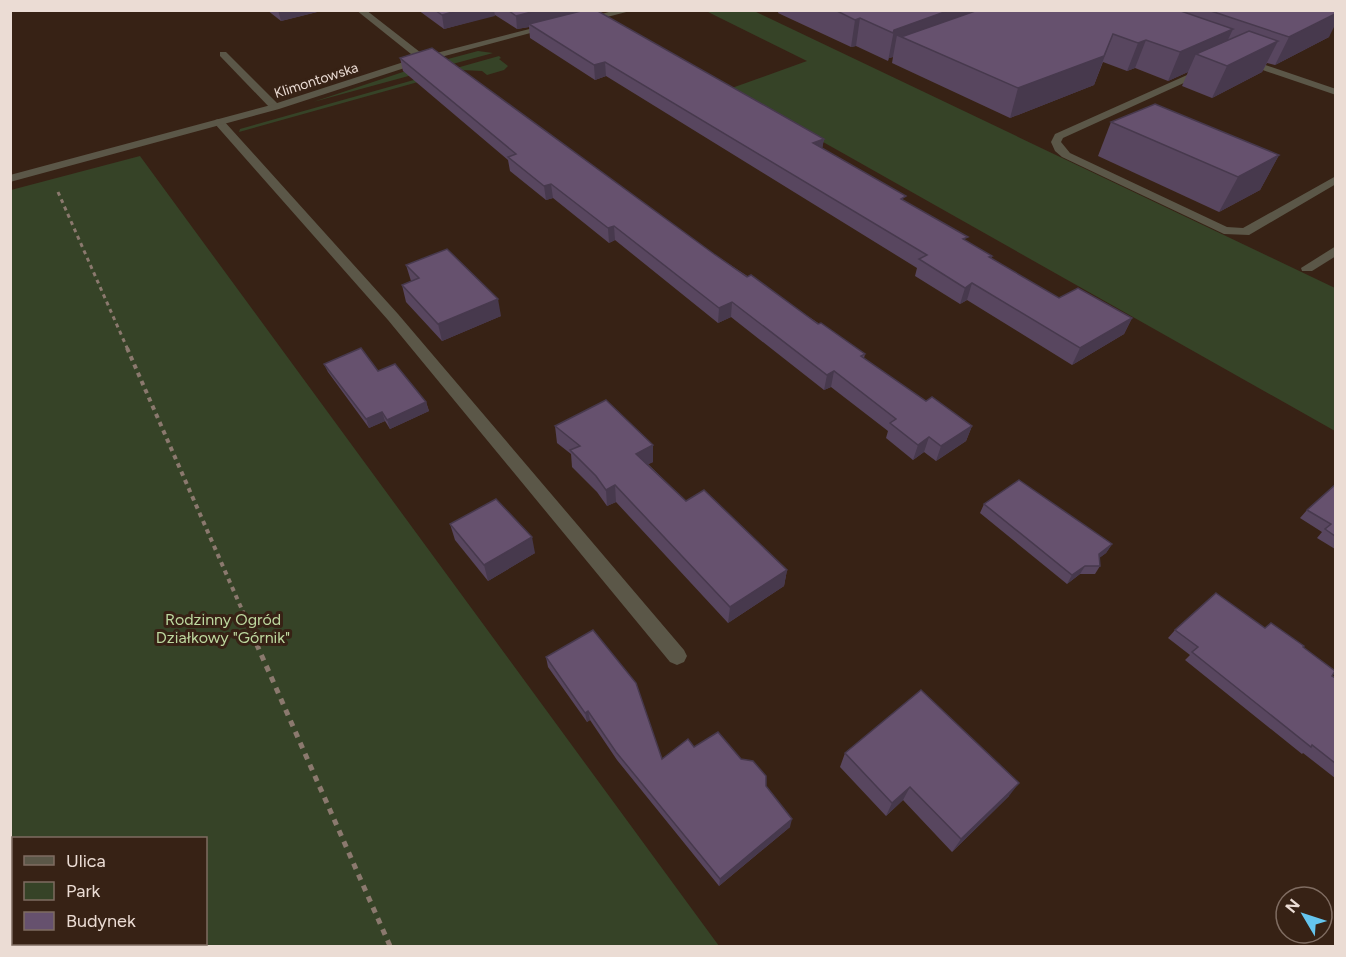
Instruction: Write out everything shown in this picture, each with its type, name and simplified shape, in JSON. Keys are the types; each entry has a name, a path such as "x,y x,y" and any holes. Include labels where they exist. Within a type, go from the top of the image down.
{"street":[{"path":"360,10 423,59"},
{"name":"Klimontowska","path":"10,179 275,107 423,59 630,10"},
{"path":"223,54 275,107"},
{"path":"1234,57 1335,92"},
{"path":"1214,66 1059,136 1056,142 1059,149 1066,155 1224,230 1245,232 1335,179"},
{"path":"219,122 393,317 677,656"},
{"path":"1307,268 1335,250"}],"path":[{"path":"57,190 390,946"}],"green space":[{"path":"706,11 754,11 1335,288 1335,431 729,89 807,61"},
{"path":"478,51 493,53 313,102 418,67"},
{"path":"499,56 501,58 499,59 508,66 504,70 487,75 482,71 461,70 239,132 240,129"},
{"name":"Rodzinny Ogród Działkowy \"Górnik\"","path":"140,156 719,946 11,946 11,190"}],"building":[{"path":"435,10 459,10 442,15"},
{"path":"508,10 539,10 516,16"},
{"path":"585,10 596,10 824,139 813,143 906,196 901,199 968,237 963,239 1059,298 1078,288 1132,318 1080,348 972,283 965,288 919,259 927,255 605,62 594,65 529,24"},
{"path":"835,10 950,10 894,30 893,33 860,18 855,20"},
{"path":"978,10 1178,10 1233,29 1180,52 1146,40 1138,43 1113,34 1104,56 1018,88 897,35 904,36"},
{"path":"1208,10 1335,10 1335,14 1289,37"},
{"path":"1249,31 1278,41 1227,66 1196,54"},
{"path":"432,48 714,254 747,277 751,275 818,324 821,323 865,354 861,356 926,401 932,397 972,426 941,446 929,437 918,445 890,423 896,419 834,371 827,375 732,302 719,308 614,226 608,228 551,184 544,186 508,157 516,154 400,58"},
{"path":"1155,104 1279,155 1238,177 1111,122"},
{"path":"447,249 498,299 438,324 402,285 419,278 406,265"},
{"path":"361,348 378,371 395,364 426,402 387,420 382,412 366,419 324,364"},
{"path":"606,400 653,445 636,454 686,501 704,490 787,570 730,607 615,485 606,490 596,476 570,450 580,446 555,426"},
{"path":"1019,480 1112,544 1099,554 1100,566 1085,566 1072,575 984,504"},
{"path":"1335,485 1335,536 1325,529 1331,524 1307,510"},
{"path":"496,499 532,537 484,565 450,524"},
{"path":"1216,593 1265,628 1271,623 1335,671 1332,676 1335,678 1335,763 1312,745 1311,747 1192,652 1198,647 1175,630"},
{"path":"593,630 636,683 662,759 688,739 694,747 718,732 741,759 753,761 766,776 766,786 792,819 720,879 616,752 588,711 585,713 546,657"},
{"path":"921,690 1019,783 961,839 910,787 892,803 845,753"}]}
